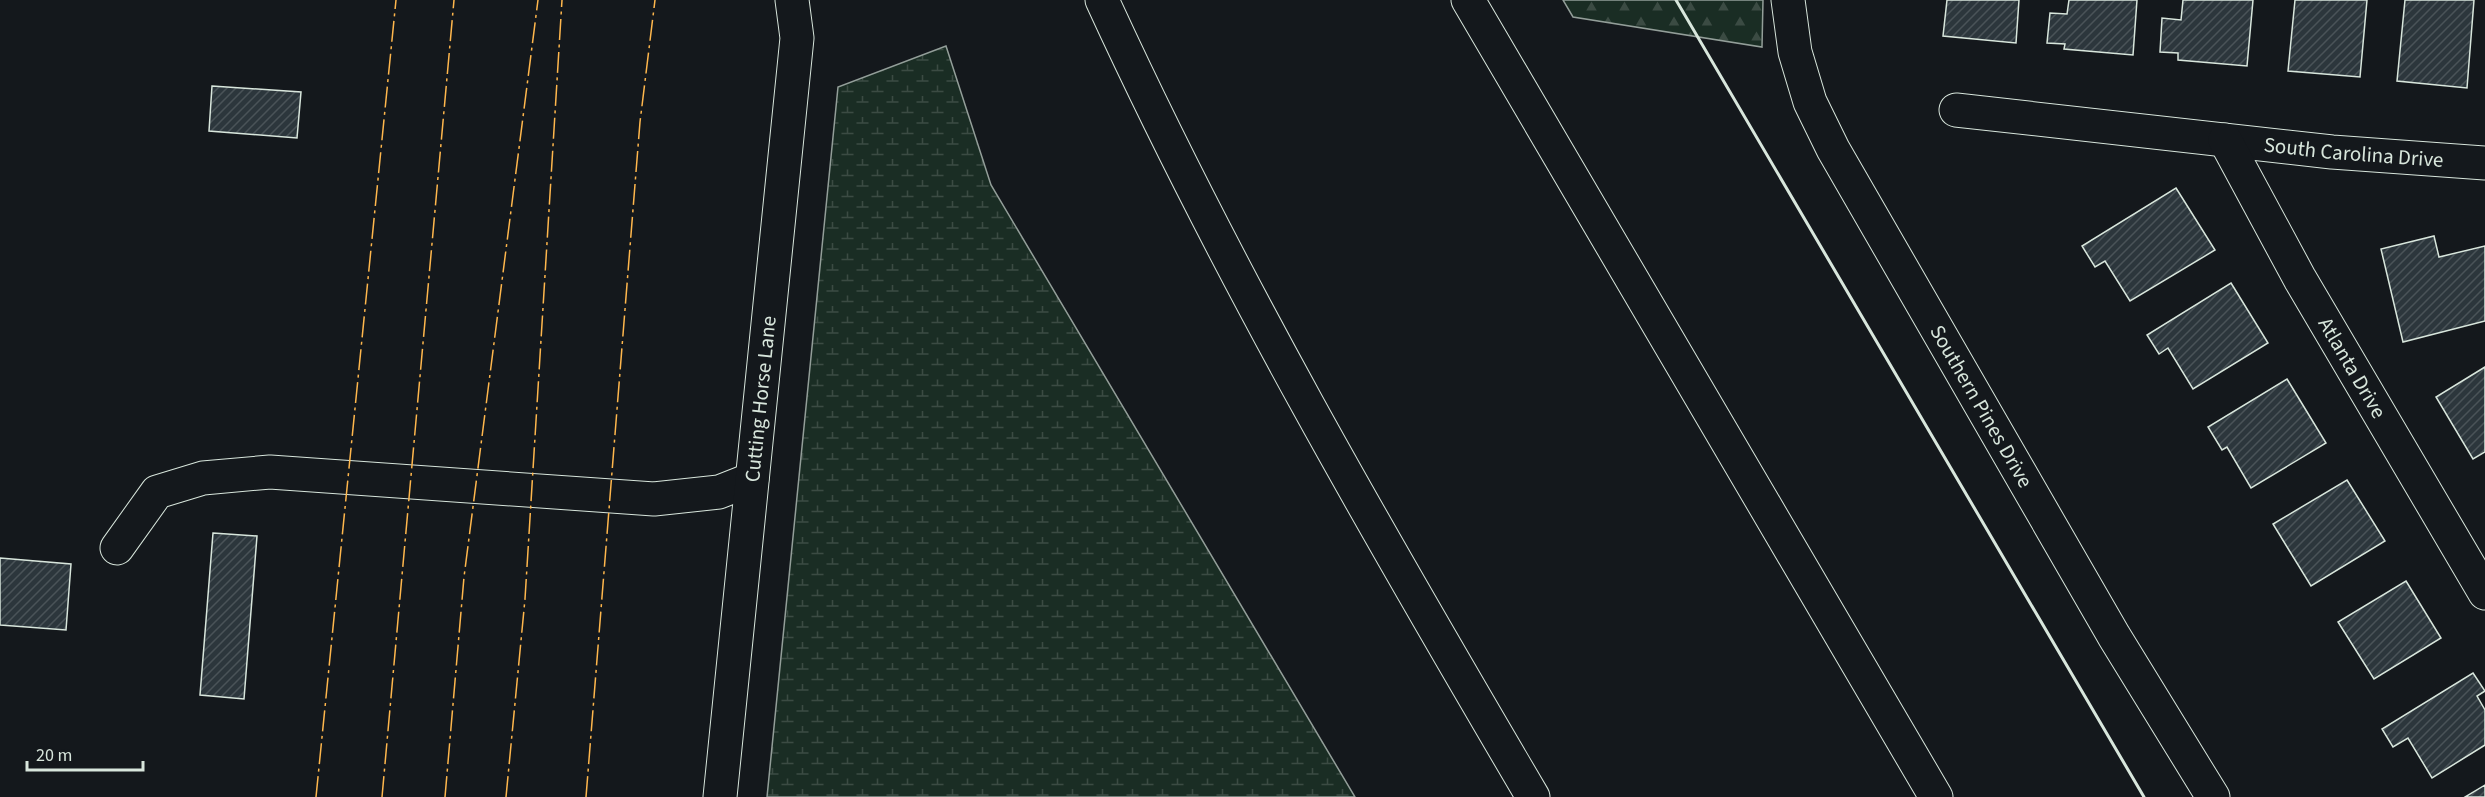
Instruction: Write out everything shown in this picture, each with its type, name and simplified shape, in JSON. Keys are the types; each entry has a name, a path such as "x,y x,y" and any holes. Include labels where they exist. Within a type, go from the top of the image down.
{"main road":[{"name":"Cutting Horse Lane","path":"720,797 797,38 792,0"},
{"path":"1102,0 1256,310 1386,546 1533,797"},
{"path":"1468,0 1936,797"},
{"name":"Southern Pines Drive","path":"1788,0 1798,62 1810,102 1833,149 2114,636 2213,797"},
{"path":"1956,110 2225,140"},
{"name":"South Carolina Drive","path":"2225,140 2332,152 2485,163"},
{"name":"Atlanta Drive","path":"2225,140 2300,279 2485,593"},
{"path":"117,548 157,492 203,478 270,472 654,499 719,492 752,479"}],"green space":[{"path":"1563,0 1763,0 1762,47 1573,17"},
{"path":"946,46 991,185 1355,797 767,797 838,87"}],"building":[{"path":"1947,0 2019,0 2016,43 1943,36"},
{"path":"2069,0 2137,0 2133,55 2064,49 2065,44 2047,43 2050,13 2067,14"},
{"path":"2183,0 2253,0 2247,66 2178,60 2178,53 2160,52 2162,18 2181,20"},
{"path":"2295,0 2367,0 2360,77 2288,71"},
{"path":"2405,0 2474,0 2467,88 2397,81"},
{"path":"212,86 301,92 297,138 209,131"},
{"path":"2176,188 2215,250 2130,301 2105,261 2095,267 2082,246"},
{"path":"2434,236 2439,257 2485,246 2485,321 2403,342 2381,249"},
{"path":"2231,283 2268,343 2193,389 2168,348 2159,354 2147,335"},
{"path":"2485,367 2485,452 2473,459 2436,397"},
{"path":"2287,379 2326,443 2251,488 2227,447 2222,450 2208,427"},
{"path":"2347,480 2385,541 2311,586 2273,524"},
{"path":"213,533 257,536 244,699 200,695"},
{"path":"0,558 71,564 66,630 0,625"},
{"path":"2406,581 2441,638 2374,679 2338,622"},
{"path":"2473,673 2485,691 2477,696 2485,710 2485,745 2432,778 2408,738 2393,747 2382,729"},
{"path":"2485,785 2485,797 2465,797"}],"wall":[{"path":"1676,0 2144,797"}],"power":[{"path":"316,797 396,0"},
{"path":"382,797 454,0"},
{"path":"445,797 464,577 538,0"},
{"path":"506,797 525,599 562,0"},
{"path":"586,797 640,122 655,0"}]}
